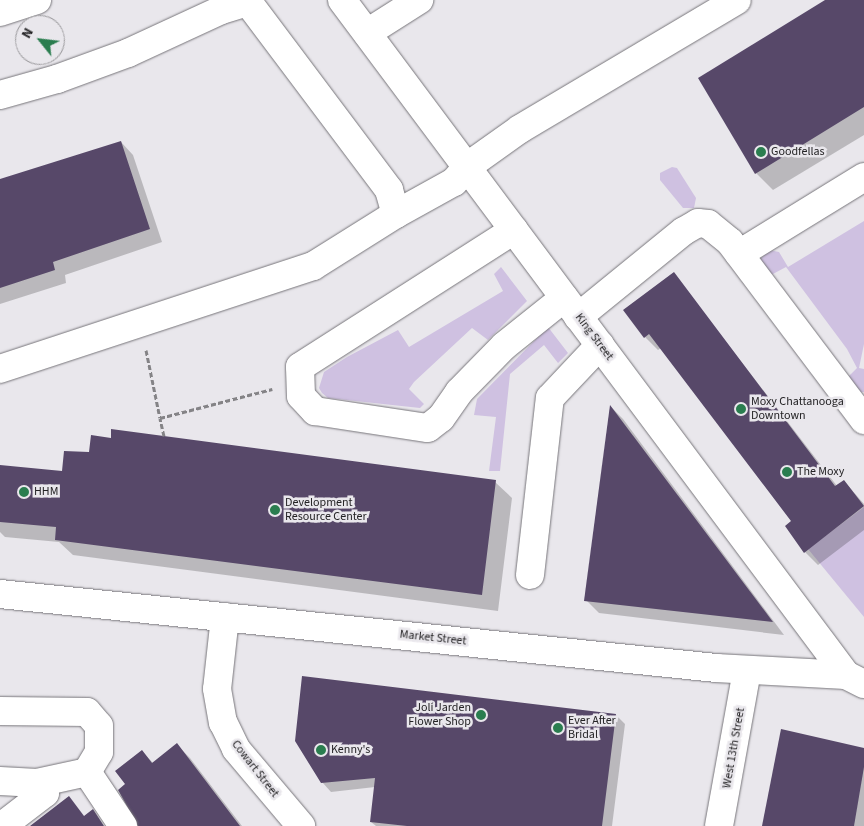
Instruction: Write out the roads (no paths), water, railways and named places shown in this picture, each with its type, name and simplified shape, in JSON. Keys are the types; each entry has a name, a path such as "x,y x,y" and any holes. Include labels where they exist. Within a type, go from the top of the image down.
{"street":[{"path":"0,12 37,0"},
{"name":"King Street","path":"342,0 468,166 571,307 855,680"},
{"path":"367,33 419,0"},
{"path":"0,368 313,266 396,214 454,182 468,166 520,129 737,0"},
{"path":"0,94 57,79 128,52 221,10 249,1 389,190 396,214"},
{"path":"739,254 864,177"},
{"path":"514,230 300,367 299,382 301,396 315,411 428,428 441,418 459,392 504,346 571,307 698,223 708,224 719,230 864,420"},
{"path":"530,575 550,398 600,345"},
{"name":"Market Street","path":"0,594 855,680"},
{"name":"Cowart Street","path":"225,616 217,689 223,722 236,749 301,826"},
{"name":"West 13th Street","path":"719,826 747,670"},
{"path":"0,711 87,712 99,726 99,752 86,772 37,783 0,781"},
{"path":"86,772 123,826"},
{"path":"2,826 45,793 37,783"}],"place":[{"name":"Goodfellas","path":"761,152"},
{"name":"Moxy Chattanooga Downtown","path":"741,409"},
{"name":"The Moxy","path":"787,472"},
{"name":"HHM","path":"24,492"},
{"name":"Development Resource Center","path":"275,510"},
{"name":"Joli Jarden Flower Shop","path":"481,715"},
{"name":"Ever After Bridal","path":"558,728"},
{"name":"Kenny's","path":"321,750"}]}
